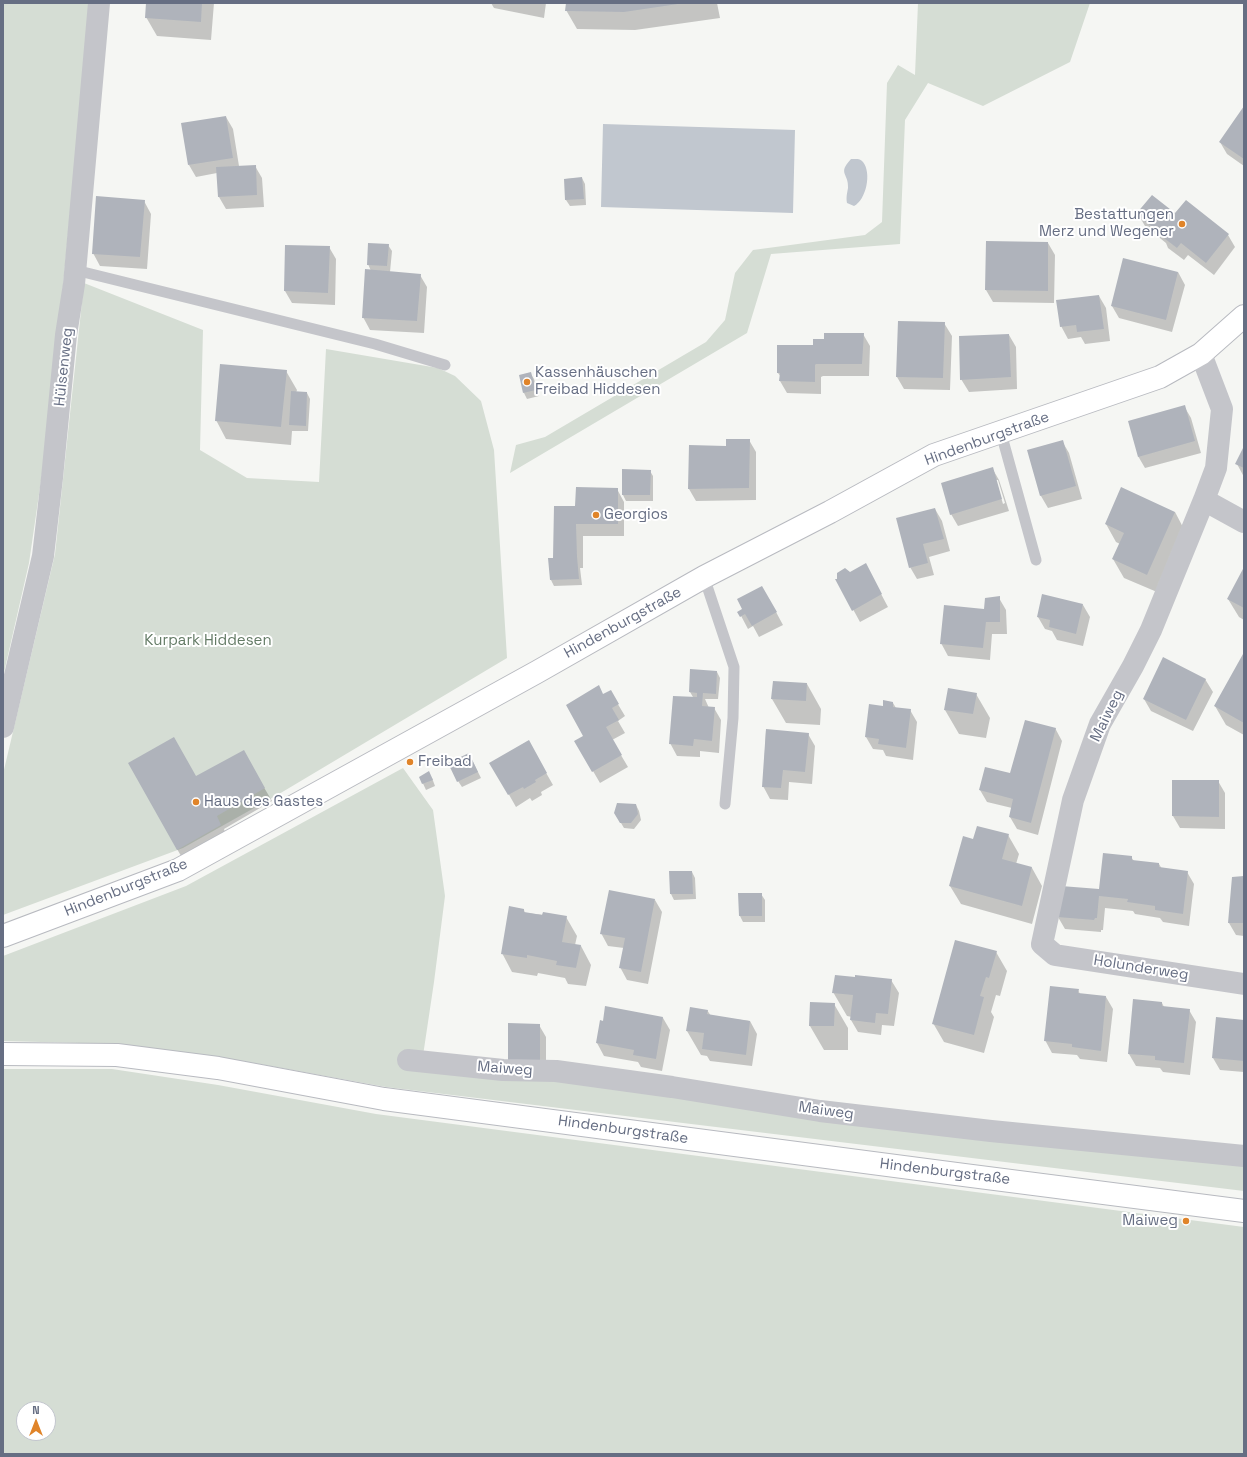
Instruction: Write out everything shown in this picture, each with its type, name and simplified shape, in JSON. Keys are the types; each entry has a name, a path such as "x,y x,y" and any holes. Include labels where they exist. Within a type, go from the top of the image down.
{"main road":[{"name":"Hindenburgstraße","path":"3,936 178,870 510,687 704,577 830,512 934,455 1160,377 1201,354 1244,316"},
{"name":"Hindenburgstraße","path":"3,1054 116,1056 194,1065 384,1099 1244,1211"}],"street":[{"name":"Hülsenweg","path":"3,728 43,556 66,335 76,270 99,3"},
{"name":"Maiweg","path":"1042,944 1073,800 1100,724 1133,666 1150,630 1216,468 1222,409 1201,354"},
{"path":"1204,500 1244,522"},
{"name":"Holunderweg","path":"1042,944 1055,955 1244,984"},
{"name":"Maiweg","path":"408,1060 503,1070 556,1071 672,1087 820,1111 991,1131 1244,1156"}],"lane":[{"path":"76,270 367,342 445,365"},
{"path":"1001,432 1036,560"},
{"path":"704,577 734,667 733,718 725,804"}],"green space":[{"path":"3,3 90,3 51,412 29,563 3,677"},
{"path":"918,3 1090,3 1070,62 983,106 928,83 905,120 900,244 771,254 747,333 510,473 516,445 545,437 706,342 725,320 735,273 753,250 865,235 882,222 887,83 898,65 915,75"},
{"name":"Kurpark Hiddesen","path":"84,283 203,330 200,450 247,478 319,482 326,349 438,368 455,376 481,401 494,450 507,658 279,794 183,848 3,915 3,774 55,554"},
{"path":"403,768 433,810 445,896 421,1069 549,1078 1244,1164 1244,1191 386,1087 220,1057 117,1044 3,1041 3,956 186,886"},
{"path":"3,1069 112,1069 218,1085 376,1114 1244,1227 1244,1454 3,1454"}],"shaded area":[{"path":"603,124 795,130 793,213 601,207"},
{"path":"851,159 861,160 866,167 867,173 866,186 862,198 854,206 847,203 848,183 844,171"}],"building":[{"path":"146,3 202,3 201,22 145,18"},
{"path":"566,3 678,4 624,12 565,11"},
{"path":"1244,106 1244,159 1219,142"},
{"path":"226,116 233,158 188,165 181,123"},
{"path":"256,165 257,195 218,197 216,167"},
{"path":"582,177 584,199 565,200 564,179"},
{"name":"Bestattungen Merz und Wegener","path":"1152,195 1175,213 1186,200 1229,234 1206,263 1181,243 1177,248 1136,214"},
{"path":"96,196 145,200 140,257 92,254"},
{"path":"986,241 1048,242 1048,291 985,290"},
{"path":"368,243 389,244 387,266 367,265"},
{"path":"285,245 330,246 328,293 284,291"},
{"path":"1123,258 1178,272 1166,320 1111,306"},
{"path":"365,269 421,274 417,321 362,318"},
{"path":"1099,295 1104,329 1077,332 1076,325 1060,327 1056,300"},
{"path":"898,321 945,322 943,378 896,377"},
{"path":"824,333 864,333 862,364 816,364 815,382 779,381 780,373 777,373 777,345 813,345 813,339 824,339"},
{"path":"1009,334 1011,377 960,380 959,336"},
{"path":"220,364 287,370 281,427 215,421"},
{"name":"Kassenhäuschen Freibad Hiddesen","path":"531,372 536,390 523,393 519,375"},
{"path":"291,391 307,392 306,426 289,425"},
{"path":"1185,405 1195,441 1138,457 1128,421"},
{"path":"726,439 750,439 749,488 688,489 689,445 726,446"},
{"path":"1063,440 1076,486 1040,496 1027,450"},
{"path":"1244,446 1244,468 1235,464"},
{"path":"993,467 1002,499 950,515 941,483"},
{"path":"622,469 651,470 650,495 622,495"},
{"path":"576,487 618,488 618,524 576,524 579,579 550,580 548,558 553,558 554,506 575,506"},
{"path":"1121,487 1175,512 1147,575 1112,559 1124,533 1105,524"},
{"path":"935,508 944,539 923,544 928,563 909,568 896,518"},
{"path":"866,563 882,594 852,611 835,579 837,579 837,573 845,568 850,572"},
{"path":"1244,567 1244,608 1227,599"},
{"path":"762,586 777,612 752,626 745,614 740,617 737,612 742,609 737,599"},
{"path":"1042,594 1083,604 1076,634 1049,627 1050,620 1037,617"},
{"path":"1000,596 1000,622 986,622 983,648 940,644 944,605 984,609 985,598"},
{"path":"1243,654 1244,655 1244,723 1214,706"},
{"path":"1163,657 1206,679 1186,720 1143,699"},
{"path":"690,669 717,671 716,694 703,693 702,706 715,707 712,741 694,739 693,746 669,744 673,696 697,697 697,693 689,692"},
{"path":"773,681 807,683 806,701 771,699"},
{"path":"599,685 603,694 611,690 619,704 612,708 619,720 606,727 622,755 592,772 574,741 583,736 566,705"},
{"path":"948,688 977,693 973,714 944,710"},
{"path":"883,700 893,702 893,707 911,709 906,748 878,744 879,739 865,737 869,704 883,706"},
{"path":"1025,720 1056,728 1031,823 1009,817 1013,799 979,790 985,767 1010,773"},
{"path":"766,729 809,733 805,772 783,770 781,788 762,787"},
{"name":"Haus des Gastes","path":"174,737 196,776 244,750 265,788 217,816 221,825 177,850 128,763"},
{"path":"529,740 547,773 524,789 523,787 508,795 489,763"},
{"path":"469,753 478,772 457,782 448,763"},
{"path":"429,771 433,780 422,784 419,777"},
{"path":"1172,780 1219,780 1219,817 1172,816"},
{"path":"617,803 636,804 638,814 631,823 620,823 614,813"},
{"path":"977,826 1009,834 1002,859 1032,867 1022,906 949,886 963,836 973,839"},
{"path":"1103,853 1132,856 1132,860 1159,863 1159,867 1188,871 1183,914 1155,910 1155,906 1127,902 1128,899 1099,896 1097,918 1094,920 1057,917 1061,886 1099,889"},
{"path":"669,871 692,871 693,894 670,894"},
{"path":"1244,876 1244,923 1228,923 1232,877"},
{"path":"609,890 655,899 641,972 619,968 625,938 600,934"},
{"path":"738,893 762,893 762,916 739,916"},
{"path":"509,906 524,909 524,912 542,915 543,912 567,916 562,942 581,945 576,968 556,965 557,961 527,955 527,958 501,954"},
{"path":"955,940 997,951 989,978 986,977 980,996 984,997 974,1035 932,1024"},
{"path":"835,975 855,977 855,975 892,979 888,1014 876,1013 875,1023 850,1020 853,995 832,993"},
{"path":"1050,986 1079,989 1078,993 1106,996 1101,1051 1072,1047 1072,1044 1044,1041"},
{"path":"1133,999 1162,1002 1162,1006 1190,1009 1184,1063 1155,1060 1155,1056 1128,1054"},
{"path":"810,1002 835,1003 834,1026 809,1026"},
{"path":"605,1006 663,1017 656,1059 633,1055 634,1050 596,1043 600,1020 603,1021"},
{"path":"690,1007 708,1010 707,1014 750,1021 746,1055 702,1049 704,1033 686,1031"},
{"path":"1216,1017 1244,1020 1244,1061 1212,1058"},
{"path":"508,1023 540,1024 540,1062 508,1062"}],"place":[{"name":"Bestattungen Merz und Wegener","path":"1182,224"},
{"name":"Kassenhäuschen Freibad Hiddesen","path":"527,382"},
{"name":"Georgios","path":"596,515"},
{"name":"Freibad","path":"410,762"},
{"name":"Haus des Gastes","path":"196,802"},
{"name":"Maiweg","path":"1186,1221"}]}
